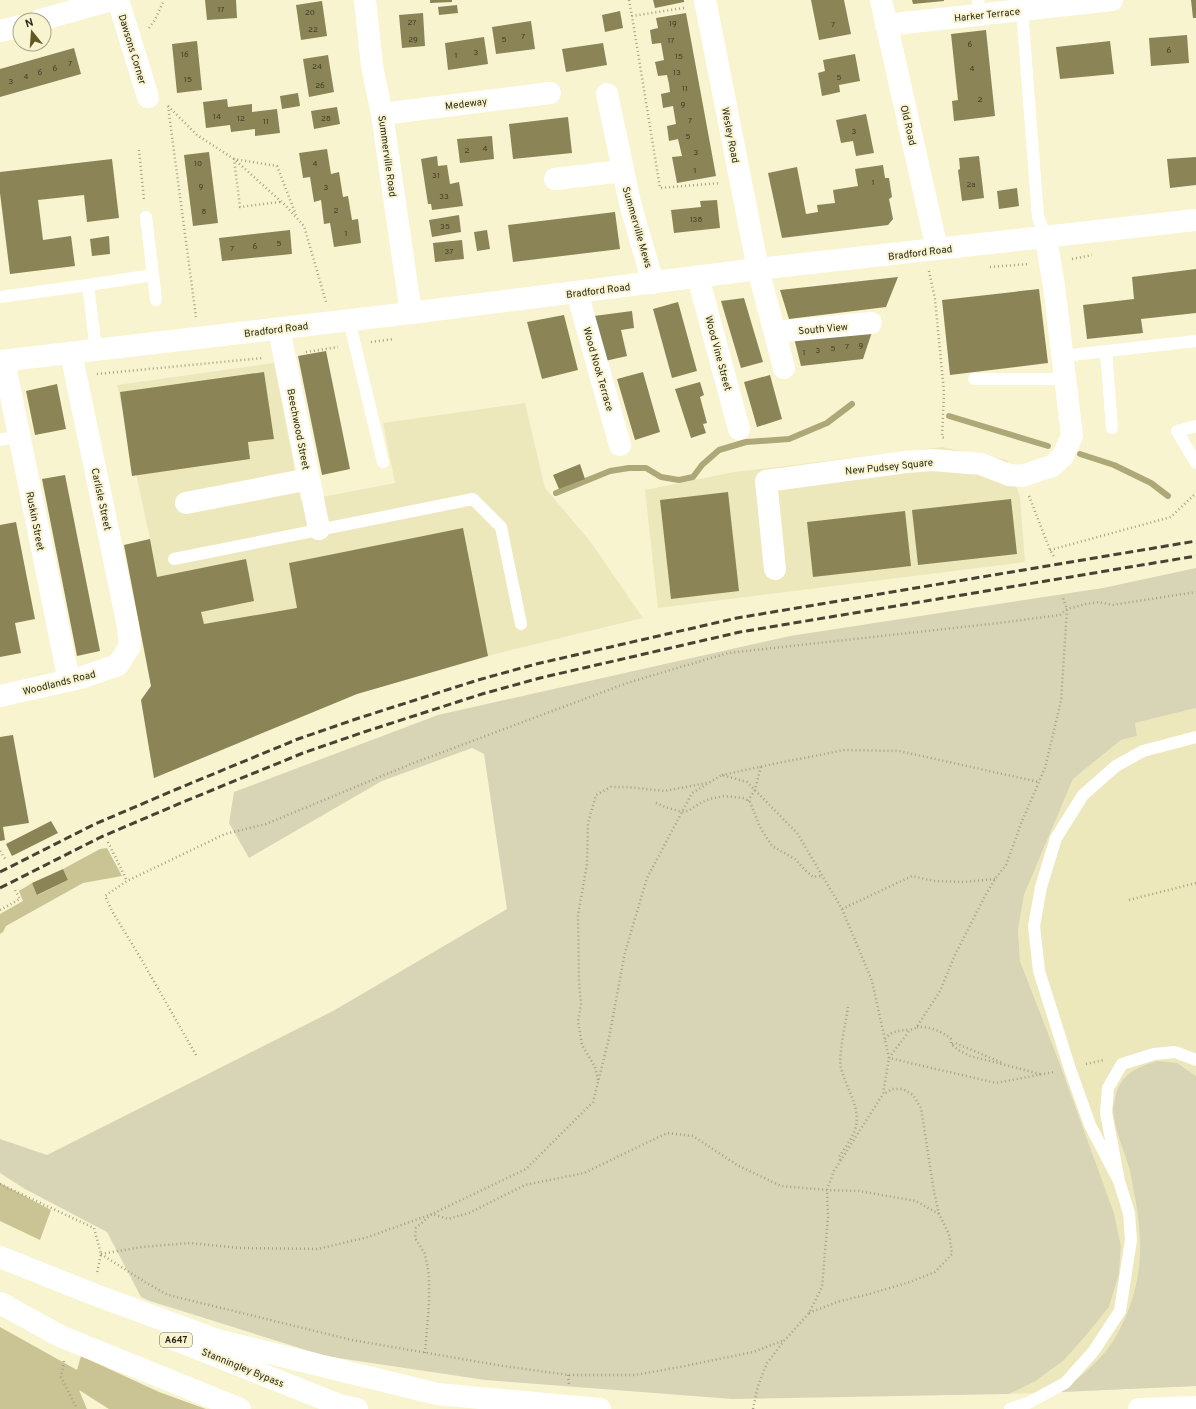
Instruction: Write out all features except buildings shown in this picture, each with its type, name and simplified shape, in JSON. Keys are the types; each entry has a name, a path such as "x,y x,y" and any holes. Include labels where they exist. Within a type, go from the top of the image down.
{"main road":[{"path":"52,17 112,0"},
{"name":"Dawsons Corner","path":"118,0 158,102"},
{"name":"Summerville Road","path":"365,0 372,66 382,114 411,313"},
{"name":"Old Road","path":"881,0 931,250"},
{"name":"Harker Terrace","path":"886,25 980,7 1022,10 1112,0"},
{"name":"Wesley Road","path":"705,2 758,269"},
{"path":"0,31 12,28"},
{"name":"Medeway","path":"382,114 550,93"},
{"name":"Summerville Mews","path":"607,94 630,204 653,283"},
{"path":"555,179 622,171"},
{"name":"Bradford Road","path":"2,361 411,313 758,269 1046,238 1196,220"},
{"name":"New Pudsey Square","path":"775,569 766,481 906,462 934,460 981,464 1008,475 1022,476 1052,466 1063,456 1072,436 1051,262 1046,238"},
{"path":"758,269 784,368"},
{"name":"Wood Vine Street","path":"698,277 739,429"},
{"name":"Wood Nook Terrace","path":"577,292 620,445"},
{"name":"South View","path":"775,332 871,323"},
{"name":"Beechwood Street","path":"279,328 319,529"},
{"name":"Carlisle Street","path":"71,353 128,626 130,646"},
{"name":"Ruskin Street","path":"2,361 10,438 69,681"},
{"path":"186,502 309,479"},
{"name":"Woodlands Road","path":"0,696 69,681 118,665 130,646"},
{"path":"0,1257 93,1294 217,1340 437,1394 600,1409"},
{"name":"Stanningley Bypass","path":"0,1257 127,1321 340,1405 357,1409"},
{"path":"0,1303 60,1336 240,1409"},
{"path":"1139,1409 1196,1407"}],"lane":[{"path":"1022,10 1038,217 1046,238"},
{"path":"146,217 156,300"},
{"path":"0,297 153,275"},
{"path":"88,285 96,350"},
{"path":"341,321 383,462"},
{"path":"1063,356 1196,341"},
{"path":"1106,351 1112,428"},
{"path":"974,379 1065,379"},
{"path":"1196,426 1177,431 1196,463"},
{"path":"174,559 472,499 501,527 521,624"},
{"path":"1119,1181 1090,1125 1070,1069 1039,971 1034,926 1041,887 1056,838 1083,795 1116,766 1143,751 1196,737"},
{"path":"1010,1409 1028,1403 1065,1383 1093,1352 1120,1311 1131,1240 1129,1213 1119,1181 1106,1113 1108,1088 1122,1064 1154,1054 1175,1052 1196,1060"}],"path":[{"path":"629,0 660,188 740,181"},
{"path":"632,16 705,2"},
{"path":"158,102 197,135 234,159 281,202 304,226 341,321"},
{"path":"158,102 199,338"},
{"path":"139,150 146,217"},
{"path":"234,159 240,207 281,202"},
{"path":"234,159 277,166 296,217"},
{"path":"931,250 944,392 942,437 949,439"},
{"path":"1022,476 1050,550 1055,558"},
{"path":"1050,550 1171,517 1196,493"},
{"path":"196,1055 112,911 105,896 127,881 225,834 266,824 411,764 627,683 728,653 1000,623 1060,615 1067,609 1099,602 1112,605 1196,592"},
{"path":"916,1028 940,991 955,955 995,879 1006,865 1022,821 1045,768 1061,701 1067,609 1063,598"},
{"path":"784,1341 753,1352 634,1375 569,1375 425,1353 352,1340 168,1295 100,1254 142,1247 190,1243 240,1248 318,1250 368,1237 432,1214 526,1170 593,1102 609,1038 625,952 647,878 692,793 722,775 845,750 899,751 1039,782"},
{"path":"748,801 755,790 761,766"},
{"path":"722,775 747,782 797,833 823,876 842,909 872,981 889,1058 883,1094 834,1171 828,1190 828,1217 822,1287 809,1313 767,1363 758,1386 754,1409"},
{"path":"598,1081 595,1067 582,1045 578,1022 581,1004 579,982 578,915 587,864 588,823 596,795 611,787 628,787 664,791 709,783"},
{"path":"656,803 682,812 688,811 710,799 724,796 744,798 750,802 760,827 772,846 796,859 805,870 814,877 823,876"},
{"path":"108,842 127,881"},
{"path":"0,851 6,860"},
{"path":"842,909 912,876 934,881 964,882 995,879"},
{"path":"1128,900 1196,883"},
{"path":"0,910 20,898 14,888"},
{"path":"841,1160 840,1157 855,1131 857,1115 841,1068 848,1007"},
{"path":"884,1039 888,1034 900,1030 925,1027 948,1036 951,1039 951,1044 958,1050 970,1056 1042,1075"},
{"path":"889,1058 910,1030"},
{"path":"951,1044 955,1043 1012,1067"},
{"path":"889,1058 996,1083 1042,1075 1097,1061 1111,1059"},
{"path":"809,1313 837,1302 910,1282 935,1272 952,1254 949,1234 939,1214 934,1192 922,1108 913,1095 903,1089 892,1089 883,1094"},
{"path":"432,1214 448,1219 469,1213 526,1185 584,1173 667,1133 693,1136 737,1165 781,1186 859,1191 916,1201 939,1214"},
{"path":"425,1353 429,1303 429,1275 426,1254 415,1238 416,1228 432,1214"}],"shaded area":[{"path":"274,363 301,501 395,483 383,423 525,403 545,488 590,541 643,618 495,654 357,694 154,778 141,700 151,686 124,545 150,539 117,385"},
{"path":"942,447 1007,460 1020,497 1025,562 658,608 645,490 734,472"},
{"path":"1196,568 1196,708 1135,723 1137,736 1121,740 1073,779 1024,895 1018,930 1020,961 1058,1059 1114,1213 1121,1246 1119,1274 1109,1307 1064,1360 1034,1382 1009,1394 732,1399 485,1380 325,1356 141,1297 107,1232 25,1189 0,1173 0,1139 47,1155 333,1011 507,909 484,754 472,748 382,781 249,858 229,823 234,792 438,715 790,636 1103,588"},
{"path":"1196,708 1196,1386 1009,1394 1034,1382 1088,1333 1109,1307 1119,1274 1121,1246 1114,1213 1058,1059 1020,961 1018,930 1024,895 1073,779 1121,740 1137,736 1135,723"},
{"path":"107,848 122,876 83,883 6,926 0,934 0,914 23,901 19,891 32,883 38,895 68,880 63,869 100,849"},
{"path":"1158,1061 1177,1063 1196,1076 1196,1386 1061,1392 1090,1368 1106,1351 1126,1317 1135,1291 1139,1264 1139,1221 1130,1171 1118,1132 1113,1108 1117,1090 1125,1077 1136,1069"},
{"path":"0,1183 51,1210 40,1240 0,1221"},
{"path":"0,1327 77,1370 81,1356 159,1392 206,1409 109,1409 79,1390 87,1409 0,1409"}],"waterway":[{"path":"556,493 610,471 629,468 646,468 661,477 679,480 693,477 702,465 719,450 746,442 789,439 827,423 852,404"},
{"path":"949,416 1048,446"},
{"path":"1080,454 1114,465 1151,483 1168,496"}],"railway":[{"path":"0,872 95,824 298,739 478,680 536,664 737,618 1196,541"},
{"path":"0,888 101,837 303,753 482,694 540,678 740,632 1196,556"}]}
